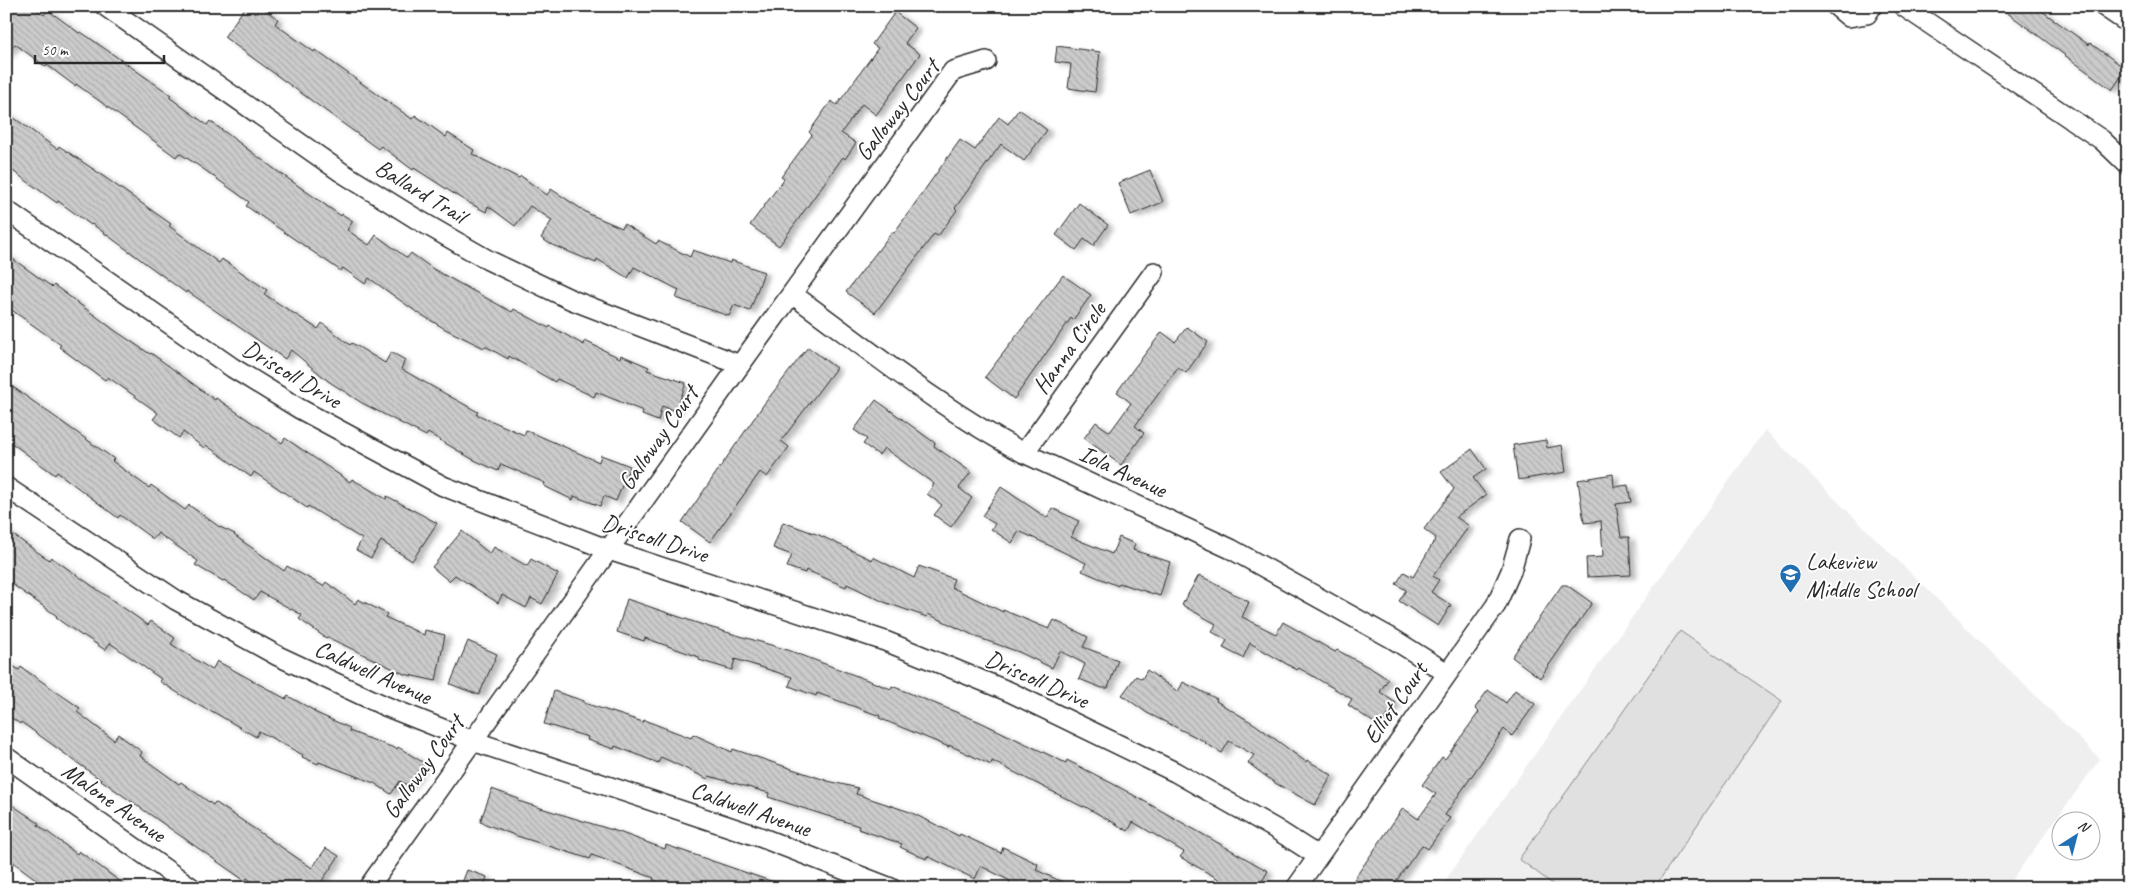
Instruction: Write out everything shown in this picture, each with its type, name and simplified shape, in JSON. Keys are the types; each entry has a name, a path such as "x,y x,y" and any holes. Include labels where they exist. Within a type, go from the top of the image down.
{"street":[{"name":"Ballard Trail","path":"105,6 341,172 488,260 572,300 740,365"},
{"path":"1836,6 1849,17 1867,14 1872,6"},
{"path":"1904,6 2102,140 2128,165"},
{"path":"2103,6 2128,23"},
{"name":"Galloway Court","path":"368,888 740,365 953,71 986,61"},
{"name":"Driscoll Drive","path":"6,210 233,368 300,409 443,486 609,550 885,641 1010,692 1176,772 1274,828 1318,856"},
{"name":"Hanna Circle","path":"1024,453 1154,272"},
{"name":"Iola Avenue","path":"792,294 930,394 994,437 1024,453 1231,548 1393,639 1447,673"},
{"name":"Caldwell Avenue","path":"6,487 176,600 278,656 385,706 473,741 760,837 891,888"},
{"name":"Elliot Court","path":"1296,888 1496,605 1511,571 1520,539"},
{"name":"Malone Avenue","path":"6,756 192,888"}],"shaded area":[{"name":"Lakeview Middle School","path":"1765,430 2100,759 2061,812 2052,812 2052,825 2006,888 1440,888"},
{"path":"1680,631 1782,701 1654,888 1558,888 1519,859"}],"building":[{"path":"6,6 32,6 44,15 48,10 171,95 169,97 207,125 210,121 341,216 342,214 353,221 347,230 369,245 376,235 407,258 411,253 433,269 512,312 514,309 584,345 585,341 620,358 621,355 649,367 647,370 686,383 676,411 662,406 658,421 642,415 643,411 596,392 594,397 557,379 555,382 509,356 508,359 485,346 484,348 447,330 415,311 369,278 365,284 343,268 341,271 246,206 249,202 199,166 179,153 176,157 76,84 75,86 15,44 6,56"},
{"path":"246,6 260,6 278,19 275,24 412,119 415,115 446,137 448,133 474,150 472,154 519,178 521,176 547,195 551,189 589,214 622,228 624,224 656,244 658,241 690,257 693,250 730,263 731,260 764,272 750,311 734,305 729,316 676,298 679,290 634,267 628,278 597,259 596,263 550,244 541,238 552,220 530,206 515,226 488,206 486,212 414,168 413,170 381,146 378,149 224,37"},
{"path":"1998,6 2035,6 2126,69 2112,90"},
{"path":"895,12 916,28 905,43 920,54 876,115 862,104 841,133 856,143 845,159 843,157 779,246 750,225 784,179 781,177 812,135 809,132 831,101 837,105 878,48 872,44"},
{"path":"1057,46 1100,52 1095,92 1068,88 1071,64 1055,62"},
{"path":"1019,109 1047,130 1024,161 1001,144 955,208 957,210 938,236 934,234 875,313 846,292 892,232 894,233 960,140 975,150 999,117 1008,124"},
{"path":"6,112 57,149 59,146 171,224 169,226 219,263 222,259 267,290 264,294 318,329 322,323 350,345 352,343 385,363 391,352 405,360 401,369 478,412 476,414 524,435 526,430 599,462 601,455 630,466 616,501 604,496 600,506 574,496 573,500 544,486 545,483 501,464 498,471 472,459 428,433 426,436 362,403 328,381 291,350 285,359 187,291 186,293 92,224 58,201 57,203 6,166"},
{"path":"1150,170 1163,202 1131,215 1118,183"},
{"path":"1079,203 1108,225 1093,246 1084,239 1076,250 1056,235"},
{"path":"6,254 52,287 54,285 117,332 151,353 215,400 216,398 282,443 285,438 350,482 352,479 386,499 387,496 437,523 412,561 381,541 371,558 356,550 362,539 308,506 307,508 254,472 251,477 206,445 204,448 183,432 179,438 153,419 158,413 108,377 105,380 85,366 59,347 61,345 6,306"},
{"path":"1063,275 1091,295 1073,320 1071,318 1014,399 985,377"},
{"path":"1187,327 1208,342 1186,373 1178,367 1135,426 1144,433 1121,465 1084,438 1096,422 1110,432 1131,403 1117,392 1134,368 1162,332 1175,342"},
{"path":"808,347 836,368 781,441 789,447 767,477 760,472 710,542 682,522 764,404"},
{"path":"6,382 114,459 112,461 149,488 151,485 185,510 189,505 218,526 235,534 284,571 287,566 323,586 326,582 355,604 358,599 387,614 385,617 424,635 425,630 445,635 436,681 404,674 326,638 299,619 302,615 260,592 254,600 224,580 195,565 198,561 158,533 153,539 120,515 118,518 57,472 55,475 6,439"},
{"path":"876,400 935,443 934,446 971,472 959,488 972,498 951,527 934,515 942,505 927,494 934,484 884,448 879,455 863,444 867,439 854,430"},
{"path":"1546,440 1547,448 1562,445 1566,472 1518,480 1513,445"},
{"path":"1472,449 1486,469 1473,478 1486,495 1456,517 1469,526 1433,576 1439,580 1431,592 1451,605 1438,626 1399,601 1406,590 1396,584 1404,572 1413,577 1436,538 1424,529 1454,489 1441,472"},
{"path":"1613,474 1614,487 1628,485 1631,502 1616,504 1621,537 1629,537 1631,575 1587,577 1586,558 1603,557 1601,521 1584,523 1578,480"},
{"path":"1001,487 1047,518 1052,508 1079,521 1071,537 1112,554 1119,537 1135,544 1133,550 1170,562 1160,596 1119,583 1118,586 1082,571 1086,563 1019,531 1012,543 991,529 995,524 982,516"},
{"path":"783,522 819,535 872,560 873,557 914,578 919,566 954,579 951,587 1003,612 1003,610 1049,629 1054,620 1088,637 1083,647 1118,660 1108,688 1102,688 1079,679 1085,664 1060,651 1052,668 1019,652 979,638 928,614 927,617 884,602 847,584 846,587 806,570 805,573 787,567 792,555 773,548"},
{"path":"6,530 49,560 51,557 148,625 151,621 175,638 171,644 212,670 217,661 286,699 288,696 314,712 350,728 349,731 397,749 398,747 424,763 409,786 400,781 391,794 374,783 302,757 303,755 259,731 256,737 209,711 159,681 161,679 110,643 105,650 82,636 6,580"},
{"path":"462,531 490,554 494,547 527,566 531,559 558,574 542,604 531,598 526,608 502,595 498,603 455,575 449,581 432,567"},
{"path":"1199,575 1249,602 1242,617 1276,634 1283,622 1335,652 1337,650 1388,679 1380,692 1396,703 1380,727 1348,705 1352,699 1299,668 1297,670 1250,643 1243,658 1223,648 1227,640 1212,632 1216,624 1182,605"},
{"path":"1562,585 1567,585 1592,603 1540,678 1512,657"},
{"path":"627,599 709,627 788,650 891,689 892,686 978,721 1066,763 1067,760 1119,787 1268,871 1258,888 1221,888 1224,882 1180,857 1184,852 1133,822 1128,831 1084,806 992,761 991,765 949,745 949,747 879,718 880,716 817,693 816,696 789,686 792,677 735,659 732,670 699,660 699,657 645,638 644,641 617,632"},
{"path":"468,641 497,654 479,695 450,684"},
{"path":"6,661 19,670 21,667 80,708 77,712 114,740 118,734 142,752 140,756 179,784 181,782 213,805 215,802 312,868 326,848 339,856 317,888 260,888 247,878 245,881 21,722 20,724 6,714"},
{"path":"1147,670 1178,692 1183,682 1217,699 1216,701 1256,725 1306,762 1307,760 1332,775 1315,805 1275,783 1248,763 1254,755 1229,741 1222,753 1206,742 1147,713 1122,695 1136,676 1142,679"},
{"path":"1488,690 1506,703 1515,690 1535,704 1512,736 1504,729 1445,815 1450,818 1428,849 1422,845 1391,888 1348,888 1403,808 1418,819 1436,794 1422,785 1442,757 1445,759 1479,712 1475,708"},
{"path":"554,691 584,701 584,703 643,722 644,720 691,738 693,734 732,752 733,749 828,781 858,788 856,794 910,812 959,836 960,834 1001,853 1003,847 1038,864 1036,870 1076,888 1007,888 1010,881 981,866 975,879 927,856 926,859 900,847 902,844 858,829 859,826 768,797 769,793 709,776 708,779 661,757 658,763 615,746 614,749 587,740 588,737 544,724"},
{"path":"492,789 519,799 518,801 619,832 665,849 666,845 782,885 781,888 706,888 694,884 692,888 675,888 653,880 654,878 592,855 590,859 517,836 480,822"},
{"path":"6,801 39,823 38,825 77,854 79,851 129,888 48,888 6,857"},
{"path":"467,870 487,877 483,888 475,888 462,883"}],"place":[{"name":"Lakeview Middle School","path":"1790,594"}]}
